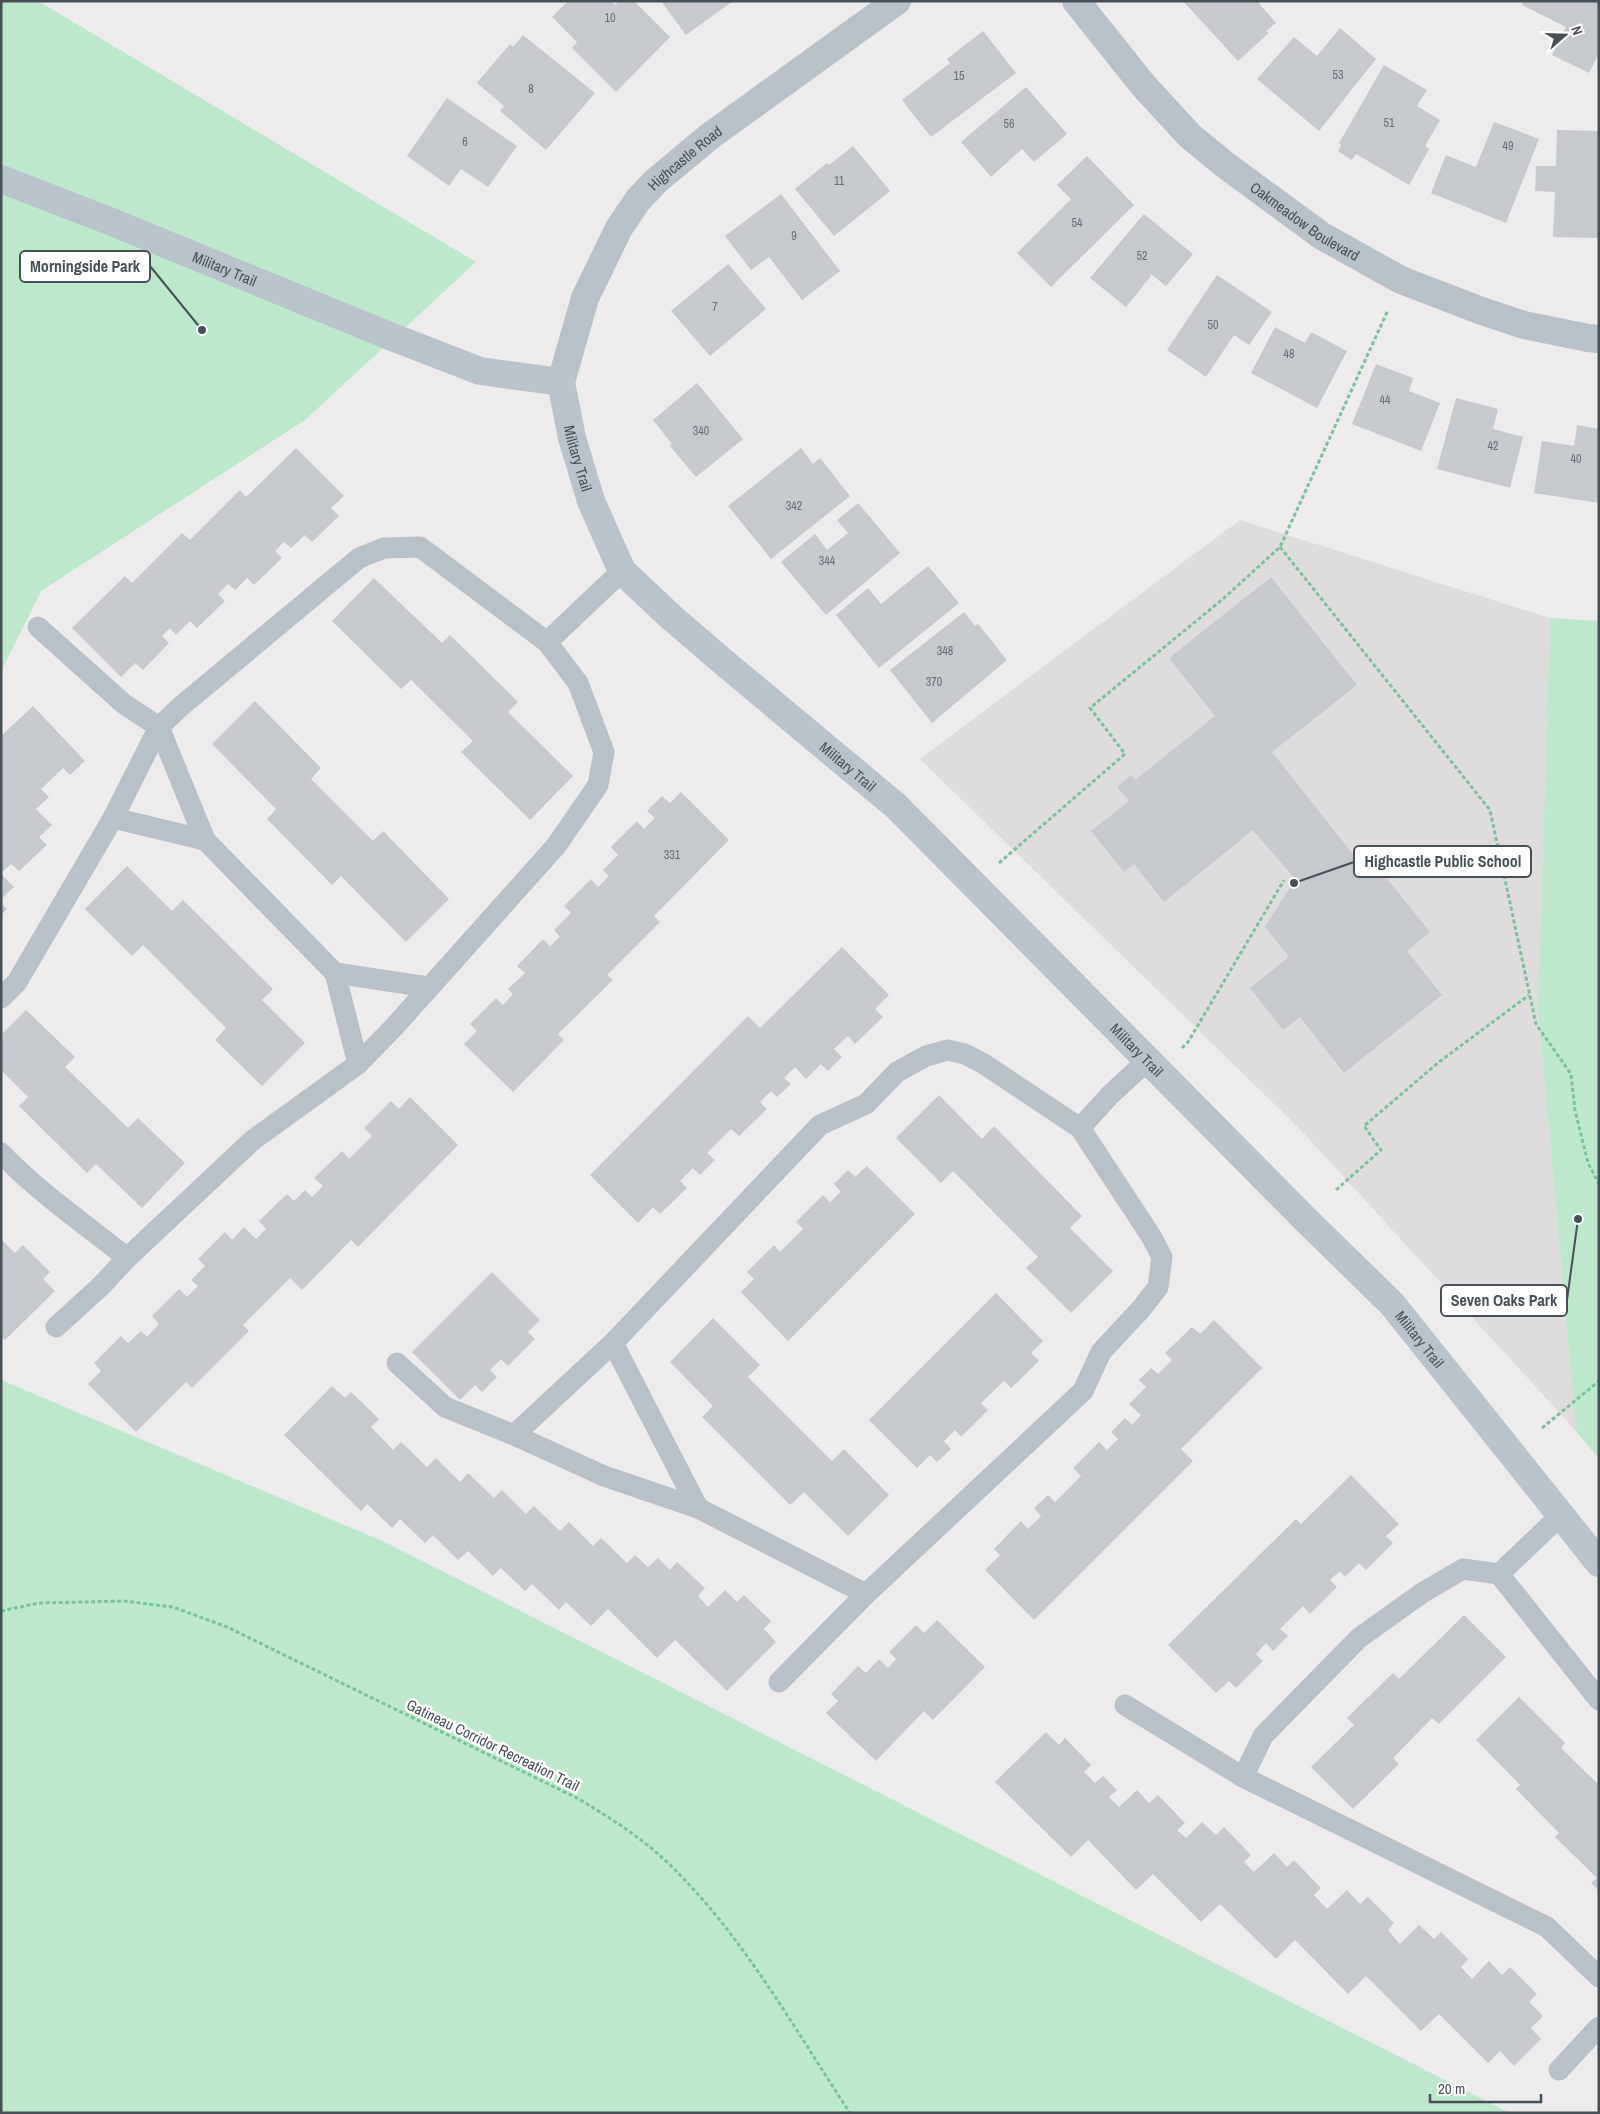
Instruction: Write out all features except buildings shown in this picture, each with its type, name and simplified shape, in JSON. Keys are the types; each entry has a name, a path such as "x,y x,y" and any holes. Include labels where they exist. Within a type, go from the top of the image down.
{"street":[{"name":"Highcastle Road","path":"561,382 585,298 619,228 638,200 656,181 710,136 897,1"},
{"name":"Oakmeadow Boulevard","path":"1076,1 1143,85 1190,136 1224,164 1322,236 1401,280 1524,325 1599,339"},
{"name":"Military Trail","path":"1,179 104,218 383,334 480,371 561,382 572,438 591,501 622,571 707,648 896,806 1392,1304 1599,1563"}],"lane":[{"path":"1,998 17,982 113,818 159,727 180,707 359,558 384,548 420,547 547,642 578,683 604,752 598,786 556,846 394,1027 358,1064 253,1140 127,1258 101,1286 56,1328"},
{"path":"547,642 622,571"},
{"path":"38,627 124,704 159,727 206,840 335,973 358,1064"},
{"path":"113,818 206,840"},
{"path":"335,973 428,987"},
{"path":"514,1435 613,1343 820,1125 866,1104 897,1072 926,1056 948,1050 965,1054 984,1064 1080,1128 1151,1236 1162,1257 1158,1287 1141,1309 1101,1352 1083,1391 866,1594 779,1682"},
{"path":"1080,1128 1110,1095 1154,1066"},
{"path":"1,1154 27,1180 77,1217 127,1258"},
{"path":"613,1343 698,1508"},
{"path":"397,1363 445,1407 514,1435 604,1476 698,1508 866,1594"},
{"path":"1499,1574 1561,1515"},
{"path":"1243,1777 1263,1736 1359,1638 1422,1593 1463,1569 1499,1574 1599,1700"},
{"path":"1125,1705 1243,1777 1547,1927 1599,1977"},
{"path":"1559,2070 1599,2027"}],"path":[{"path":"974,885 1125,754 1090,708 1223,599 1280,547 1401,280"},
{"path":"1280,547 1490,810 1536,1024 1571,1074 1575,1110 1588,1163 1599,1184"},
{"path":"1154,1066 1188,1042 1284,880"},
{"path":"1336,1190 1381,1150 1364,1126 1438,1062 1529,995"},
{"path":"1542,1428 1599,1381"},
{"name":"Gatineau Corridor Recreation Trail","path":"1,1611 39,1603 87,1601 123,1601 173,1607 227,1627 577,1798 625,1827 680,1874 714,1913 780,2006 850,2113"}],"shaded area":[{"path":"1240,520 1550,618 1538,1007 1576,1431 1301,1130 920,759"}],"green space":[{"path":"1,1 38,1 476,262 305,420 41,591 1,671"},
{"path":"1550,618 1599,621 1599,1459 1576,1431 1538,1007"},
{"path":"1,1380 387,1543 1510,2113 1,2113"}],"place":[{"name":"Morningside Park","path":"202,330"},
{"name":"Highcastle Public School","path":"1294,883"},
{"name":"Seven Oaks Park","path":"1578,1219"}]}
